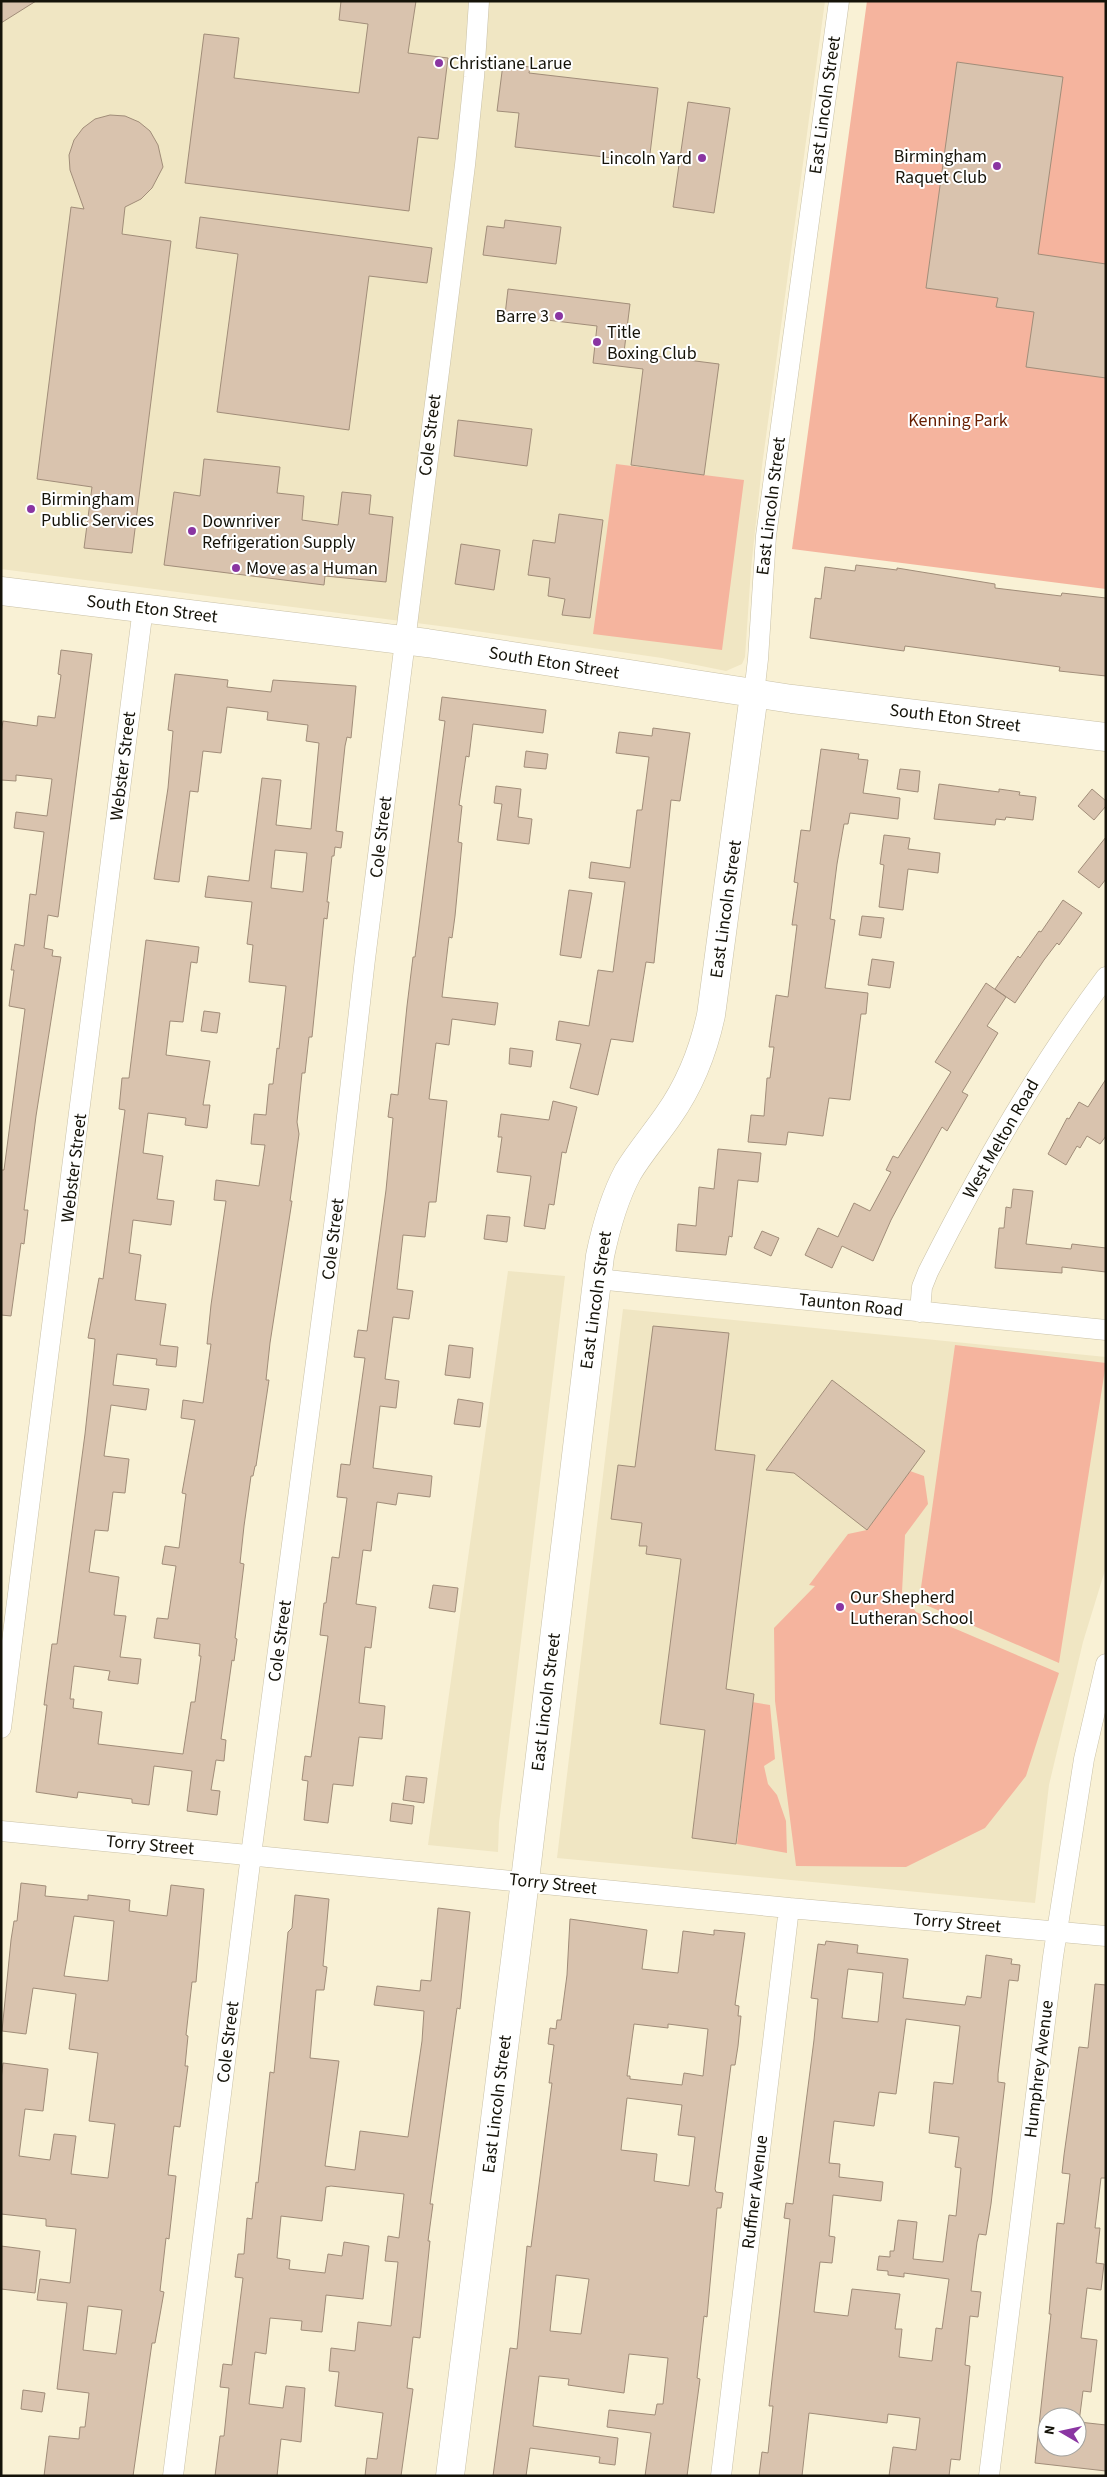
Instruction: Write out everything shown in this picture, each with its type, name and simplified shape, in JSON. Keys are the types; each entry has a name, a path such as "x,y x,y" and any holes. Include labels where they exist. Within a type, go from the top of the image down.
{"street":[{"name":"Cole Street","path":"173,2476 251,1855 338,1195 365,959 466,156 474,77 478,1"},
{"name":"East Lincoln Street","path":"450,2476 525,1881 597,1279 607,1225 617,1197 628,1173 685,1090 706,1039 711,1015 754,694 766,536 839,1"},
{"name":"South Eton Street","path":"1,591 406,641 754,694 1106,737"},
{"name":"Webster Street","path":"1,1728 143,608"},
{"name":"West Melton Road","path":"920,1312 922,1288 928,1272 983,1167 1051,1055 1106,977"},
{"name":"Taunton Road","path":"597,1279 1106,1330"},
{"name":"Humphrey Avenue","path":"989,2476 1058,1932 1084,1759 1106,1664"},
{"name":"Torry Street","path":"1,1831 789,1908 1106,1936"},
{"name":"Ruffner Avenue","path":"720,2476 789,1908"}],"shaded area":[{"path":"1,1 825,1 762,466 751,569 745,657 742,664 726,671 662,658 455,628 1,569"},
{"path":"508,1271 565,1276 499,1823 498,1852 428,1845"},
{"name":"Our Shepherd Lutheran School","path":"623,1309 1106,1357 1106,1567 1083,1642 1049,1785 1035,1903 557,1858"}],"green space":[{"name":"Kenning Park","path":"867,1 1106,1 1106,589 792,549"},
{"path":"616,464 744,480 722,650 593,634"},
{"path":"955,1345 1106,1363 1059,1663 919,1602"},
{"path":"910,1471 924,1476 928,1504 905,1535 902,1592 916,1612 1059,1673 1026,1776 985,1828 906,1867 796,1866 775,1701 774,1628 815,1586 809,1585 848,1534 867,1530"},
{"path":"752,1702 770,1705 775,1759 764,1766 768,1784 777,1795 786,1821 787,1853 737,1844"}],"building":[{"path":"1,1 36,1 1,23"},
{"path":"341,1 416,1 408,53 448,58 438,139 418,137 409,211 185,183 204,34 239,38 234,78 359,93 368,24 339,20"},
{"name":"Birmingham Raquet Club","path":"957,62 1063,77 1038,254 1106,264 1106,378 1026,367 1034,312 996,307 998,298 926,288"},
{"path":"503,64 530,67 529,73 658,88 649,162 515,147 519,113 497,111"},
{"path":"688,102 730,108 714,213 673,207"},
{"path":"110,115 125,116 139,122 150,131 158,145 163,167 152,188 141,199 125,207 122,234 171,241 132,553 84,548 92,487 37,479 71,207 84,209 70,170 69,155 74,140 83,128 95,119"},
{"path":"200,217 432,248 427,283 369,276 349,430 217,412 238,254 196,248"},
{"path":"505,220 561,227 556,264 483,255 487,226 504,228"},
{"path":"508,289 630,304 624,352 719,364 704,475 631,465 643,369 593,363 597,326 505,315"},
{"path":"458,420 532,429 527,466 454,456"},
{"path":"204,459 280,467 277,493 304,496 302,520 338,525 342,492 371,495 369,514 393,517 386,582 325,576 324,585 164,565 174,492 200,496"},
{"path":"559,514 603,520 590,618 562,615 565,599 548,596 550,578 528,575 533,540 555,543"},
{"path":"461,544 500,550 494,590 455,584"},
{"path":"856,565 897,570 897,568 995,584 995,588 1061,596 1062,593 1106,598 1106,676 1059,671 1060,667 905,646 904,651 810,638 815,598 821,599 825,567 855,571"},
{"path":"61,650 92,654 58,917 48,915 44,948 53,950 52,956 61,957 36,1116 24,1210 28,1210 24,1244 21,1243 11,1316 1,1315 1,1170 4,1170 25,1009 9,1006 14,970 11,970 15,944 24,946 30,894 36,895 44,832 14,828 16,812 47,816 52,779 16,775 16,781 1,780 1,734 3,721 37,726 38,716 55,718 61,675 58,674"},
{"path":"175,674 228,680 227,687 271,692 273,680 356,686 351,738 347,737 345,746 336,831 343,832 341,848 335,847 334,856 332,856 327,902 329,902 327,919 324,918 312,1037 309,1037 305,1073 302,1073 297,1122 299,1134 290,1201 292,1201 270,1343 266,1380 269,1380 256,1466 253,1476 251,1476 244,1526 240,1563 244,1564 235,1638 237,1639 234,1661 232,1660 221,1739 226,1740 224,1761 216,1760 211,1790 220,1791 217,1815 187,1811 192,1771 154,1766 149,1805 132,1803 132,1799 78,1792 77,1798 36,1792 47,1705 44,1705 52,1644 57,1644 85,1434 95,1339 88,1338 99,1278 103,1279 125,1110 119,1109 122,1078 129,1078 146,940 199,947 197,963 191,962 183,1022 170,1021 166,1055 210,1061 203,1105 210,1105 207,1128 185,1125 186,1118 148,1113 143,1153 163,1156 157,1199 174,1201 171,1225 133,1220 129,1253 141,1255 135,1300 166,1304 160,1345 178,1347 176,1367 156,1365 157,1359 117,1354 113,1385 149,1389 146,1410 111,1405 104,1456 129,1459 125,1493 113,1492 108,1531 95,1530 89,1572 119,1577 114,1615 126,1616 120,1657 141,1659 138,1684 108,1680 110,1671 74,1666 70,1699 74,1699 73,1708 102,1712 98,1744 183,1754 191,1702 195,1702 201,1656 199,1656 200,1644 154,1638 157,1618 168,1619 176,1566 162,1564 165,1546 179,1548 186,1494 182,1493 195,1420 181,1418 183,1400 203,1403 211,1344 207,1344 211,1305 226,1201 214,1200 216,1180 259,1186 265,1145 251,1144 254,1114 266,1115 269,1084 273,1084 277,1048 279,1049 286,986 249,982 253,945 247,944 252,902 205,897 208,876 249,881 262,778 281,780 276,825 311,829 319,743 306,741 308,725 267,720 268,712 227,707 221,753 203,751 198,792 190,791 179,882 154,879 168,788 173,731 168,730","holes":["275,850 307,853 303,892 271,888"]},
{"path":"442,697 546,710 543,733 473,724 469,757 466,756 459,805 462,806 458,842 462,843 455,916 452,938 449,937 442,997 498,1003 495,1025 452,1019 449,1045 436,1043 429,1099 447,1101 436,1202 429,1202 425,1237 403,1235 397,1289 413,1291 409,1319 393,1317 385,1379 399,1381 396,1408 380,1406 373,1468 432,1476 430,1497 398,1493 396,1505 377,1502 371,1551 363,1550 356,1604 376,1607 371,1648 365,1647 359,1703 385,1706 382,1739 359,1737 353,1786 333,1784 328,1823 304,1820 308,1781 302,1780 305,1756 311,1757 328,1636 320,1635 324,1603 326,1603 332,1557 339,1558 347,1498 337,1497 341,1464 350,1465 365,1358 354,1357 358,1330 367,1331 386,1190 393,1118 388,1117 391,1094 398,1095 413,957 415,957 445,721 439,720"},
{"path":"653,728 690,733 680,801 671,800 654,963 646,962 633,1042 611,1039 598,1095 570,1088 581,1044 556,1040 559,1021 589,1026 598,970 613,972 625,882 589,878 591,862 630,868 637,810 642,810 649,757 616,753 619,732 652,736"},
{"path":"821,749 859,754 858,759 868,760 863,793 900,798 898,819 850,813 848,824 844,824 837,864 830,919 835,920 825,988 868,993 866,1014 861,1014 850,1100 829,1098 823,1136 788,1132 786,1145 748,1142 751,1115 764,1116 767,1078 770,1078 774,1047 769,1047 776,995 788,997 797,925 792,925 798,883 794,882 801,830 810,831"},
{"path":"526,751 548,754 546,769 524,767"},
{"path":"900,769 920,771 918,792 897,789"},
{"path":"939,784 999,792 999,789 1020,792 1019,795 1036,797 1033,820 1006,817 1005,820 996,819 995,825 934,819"},
{"path":"496,786 521,789 518,817 532,819 529,844 497,840 502,804 494,803"},
{"path":"1092,789 1106,801 1106,806 1094,820 1078,806"},
{"path":"884,835 910,838 908,849 940,853 938,873 908,869 903,910 879,907 884,865 880,864"},
{"path":"1106,837 1106,879 1099,888 1078,872"},
{"path":"569,890 592,893 581,958 560,955"},
{"path":"1063,900 1082,913 1059,945 1057,943 1044,960 1015,1003 995,989 1018,956 1020,958 1039,931 1041,932"},
{"path":"862,916 884,918 881,938 859,935"},
{"path":"872,959 894,962 890,988 868,985"},
{"path":"986,983 1006,997 987,1026 998,1033 962,1092 968,1095 947,1131 942,1127 908,1188 873,1261 842,1246 832,1268 805,1255 818,1228 838,1237 854,1203 870,1211 891,1172 886,1170 893,1156 898,1158 951,1072 935,1062"},
{"path":"204,1011 220,1013 217,1033 201,1031"},
{"path":"510,1048 533,1051 531,1067 509,1064"},
{"path":"1106,1079 1106,1136 1100,1144 1087,1136 1080,1148 1077,1146 1066,1165 1048,1154 1067,1118 1069,1119 1079,1102 1088,1107"},
{"path":"553,1101 577,1107 566,1153 562,1152 554,1205 549,1204 545,1229 524,1226 531,1176 497,1172 502,1137 498,1137 501,1114 549,1120"},
{"path":"718,1149 761,1153 758,1182 738,1180 732,1237 729,1236 726,1255 676,1251 678,1224 696,1226 699,1187 714,1189"},
{"path":"1013,1189 1033,1191 1026,1244 1071,1249 1072,1244 1106,1248 1106,1272 1062,1267 1062,1273 995,1268 999,1228 1004,1228 1006,1207 1011,1208"},
{"path":"487,1215 510,1217 507,1242 484,1239"},
{"path":"762,1231 779,1238 771,1256 754,1248"},
{"path":"653,1326 729,1333 715,1450 755,1455 726,1689 754,1694 736,1844 692,1838 705,1730 660,1724 681,1559 646,1554 647,1546 639,1546 642,1523 611,1519 618,1465 635,1467"},
{"path":"449,1345 473,1348 470,1378 445,1375"},
{"path":"832,1380 925,1451 867,1530 794,1473 766,1470"},
{"path":"458,1399 483,1403 480,1427 454,1424"},
{"path":"433,1585 458,1588 455,1612 429,1608"},
{"path":"406,1776 427,1778 424,1803 403,1800"},
{"path":"392,1803 414,1806 412,1824 390,1821"},
{"path":"21,1883 46,1886 45,1896 88,1900 88,1895 130,1900 129,1911 167,1916 171,1885 204,1889 196,1982 192,1982 186,2035 188,2036 185,2066 188,2066 180,2127 174,2126 168,2175 176,2176 169,2239 166,2238 160,2291 164,2292 155,2343 152,2343 133,2476 44,2476 49,2436 79,2439 80,2427 85,2427 89,2393 57,2389 67,2303 37,2300 40,2279 70,2283 76,2229 46,2226 46,2219 1,2214 1,2080 3,2063 48,2069 43,2111 25,2109 19,2156 50,2160 54,2134 76,2136 71,2174 108,2178 115,2124 89,2121 98,2053 69,2049 76,1994 33,1988 26,2034 2,2031 11,1940 14,1921 17,1921","holes":["74,1916 114,1921 108,1981 64,1976","88,2306 122,2310 116,2354 83,2350"]},
{"path":"295,1895 329,1899 323,1966 327,1967 324,1990 316,1990 310,2058 339,2061 325,2166 355,2170 360,2131 408,2137 422,2041 424,2011 374,2005 377,1986 420,1991 421,1980 431,1981 438,1908 470,1912 460,2009 457,2008 430,2204 433,2204 420,2338 413,2337 407,2388 413,2389 401,2476 365,2476 367,2458 377,2459 383,2413 335,2406 339,2372 329,2371 331,2348 355,2351 358,2322 391,2326 398,2262 385,2261 388,2236 399,2238 404,2194 331,2186 326,2187 322,2221 281,2216 277,2258 290,2260 289,2269 325,2273 328,2254 342,2256 344,2242 369,2246 363,2299 326,2295 322,2332 301,2330 302,2321 270,2318 266,2354 255,2352 249,2404 283,2408 286,2386 305,2388 301,2442 281,2439 277,2476 215,2476 220,2436 224,2436 229,2388 220,2387 223,2364 232,2365 243,2278 235,2277 238,2254 244,2254 247,2218 252,2219 256,2182 258,2183 270,2072 274,2073 288,1932 292,1928"},
{"path":"570,1919 647,1930 642,1969 678,1973 683,1931 714,1935 714,1930 745,1933 735,2005 739,2006 738,2016 741,2016 738,2046 735,2065 731,2065 715,2189 716,2192 723,2193 721,2208 717,2208 707,2317 704,2316 697,2378 700,2379 687,2476 645,2476 651,2433 607,2427 609,2410 655,2415 657,2404 663,2404 668,2358 629,2354 624,2393 568,2385 569,2379 539,2376 533,2426 618,2438 615,2465 599,2463 600,2457 530,2448 526,2476 493,2476 510,2348 517,2349 527,2246 531,2247 552,2083 549,2083 554,2045 548,2044 550,2028 556,2029 557,2020 561,2020 567,1975","holes":["634,2024 668,2028 668,2024 708,2029 703,2076 684,2073 682,2085 630,2079 630,2076 627,2076","627,2098 682,2105 678,2135 695,2137 689,2186 654,2181 657,2154 621,2150","556,2275 589,2279 581,2334 550,2331"]},
{"path":"826,1941 858,1945 857,1953 908,1959 903,1998 965,2005 967,1996 981,1998 986,1955 1012,1959 1011,1964 1020,1965 1018,1981 1009,1980 998,2074 998,2082 1005,2083 991,2204 986,2235 979,2234 977,2242 971,2291 981,2292 978,2317 970,2316 965,2365 970,2366 960,2460 951,2459 949,2476 889,2476 893,2447 916,2450 920,2418 888,2414 887,2423 809,2413 802,2476 759,2476 762,2452 768,2453 773,2406 769,2406 790,2219 784,2218 786,2203 793,2204 814,2040 818,1999 811,1998 818,1944 825,1945","holes":["848,1969 883,1973 878,2022 842,2018","906,2019 960,2026 953,2084 934,2082 929,2133 959,2137 955,2167 961,2168 956,2216 949,2215 943,2262 913,2259 917,2222 898,2220 894,2251 890,2251 890,2257 879,2256 877,2270 888,2271 888,2275 904,2277 904,2273 949,2279 942,2329 936,2328 932,2361 899,2357 902,2329 895,2329 900,2294 852,2289 848,2316 814,2312 820,2262 832,2263 835,2237 829,2236 833,2195 881,2201 883,2182 839,2177 840,2164 829,2163 834,2121 874,2126 879,2092 896,2094"]},
{"path":"1095,1984 1106,1985 1106,2178 1101,2178 1095,2228 1100,2228 1096,2263 1104,2264 1101,2290 1087,2288 1081,2338 1097,2340 1091,2392 1083,2391 1081,2407 1041,2407 1051,2314 1049,2314 1057,2223 1064,2224 1070,2174 1062,2173 1079,2047 1088,2048"},
{"path":"1,2246 40,2251 35,2293 1,2289"},
{"path":"23,2390 45,2393 42,2412 21,2409"},
{"path":"1087,2423 1106,2425 1106,2471 1035,2463 1037,2444 1037,2457 1087,2457"}],"place":[{"name":"Christiane Larue","path":"439,63"},
{"name":"Lincoln Yard","path":"702,158"},
{"name":"Birmingham Raquet Club","path":"997,166"},
{"name":"Barre 3","path":"559,316"},
{"name":"Title Boxing Club","path":"597,342"},
{"name":"Birmingham Public Services","path":"31,509"},
{"name":"Downriver Refrigeration Supply","path":"192,531"},
{"name":"Move as a Human","path":"236,568"},
{"name":"Our Shepherd Lutheran School","path":"840,1607"}]}
